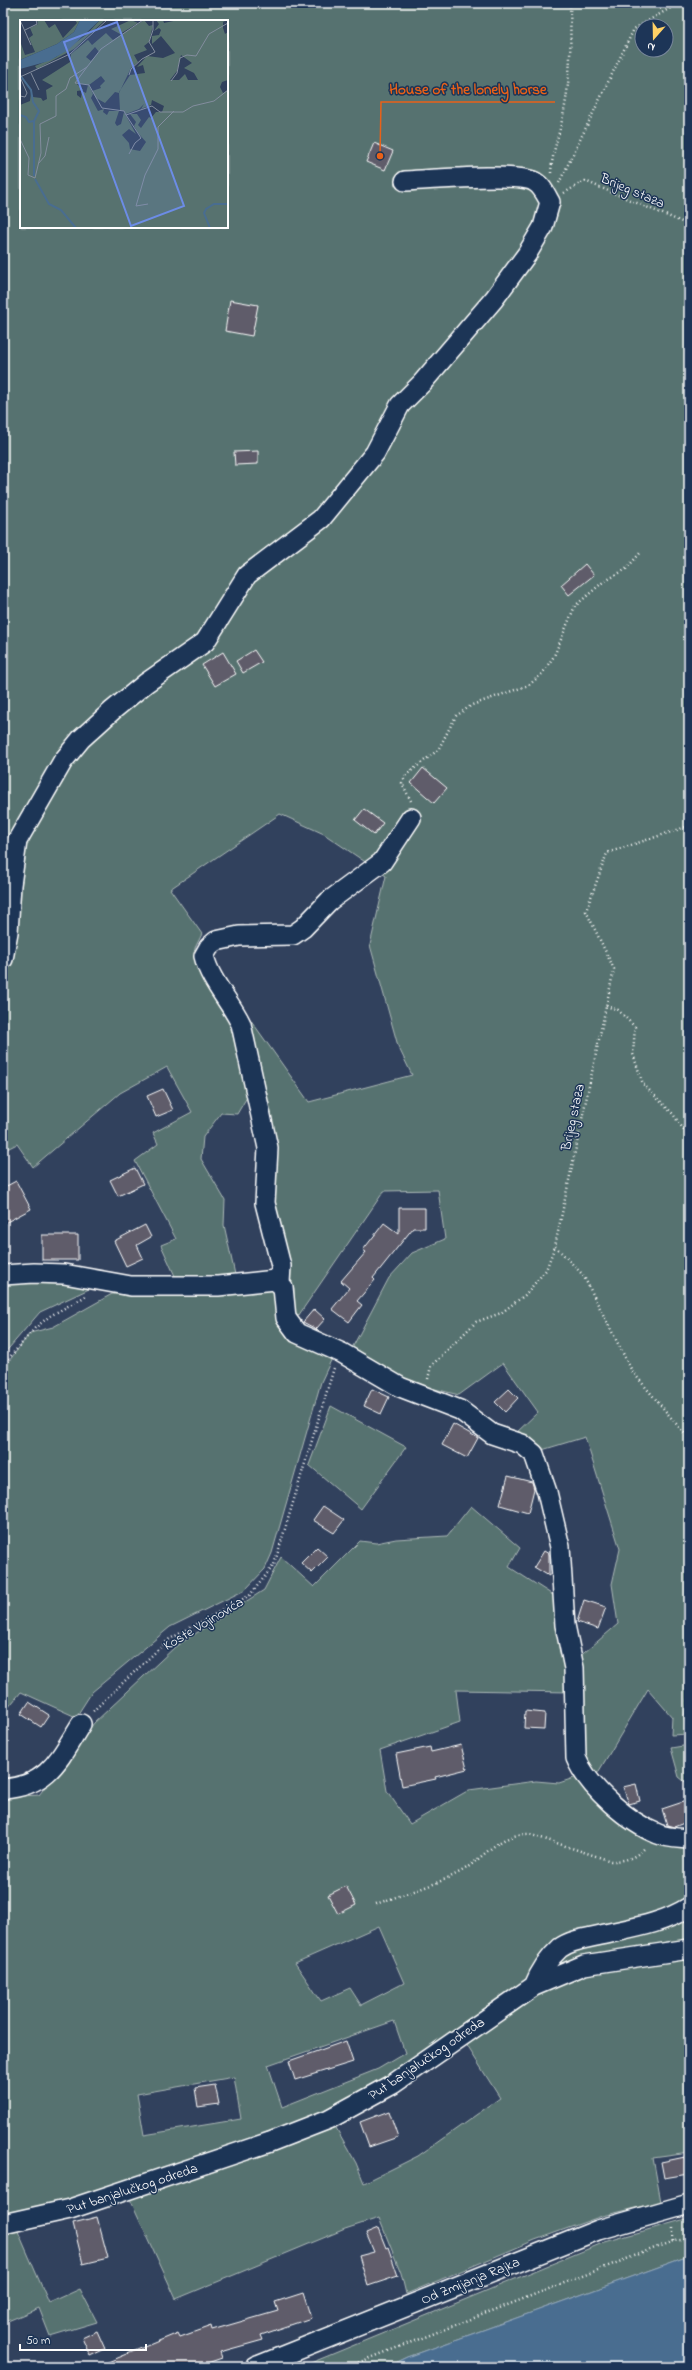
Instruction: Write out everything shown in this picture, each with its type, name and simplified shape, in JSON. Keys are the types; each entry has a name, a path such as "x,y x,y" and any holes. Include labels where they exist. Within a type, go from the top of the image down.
{"street":[{"path":"3,959 8,932 11,885 17,841 63,761 81,740 113,710 146,684 205,642 247,575 321,519 375,453 400,405 422,383 494,299 527,254 543,227 550,202 542,188 534,181 503,177 405,181"},
{"path":"411,818 382,862 329,900 303,928 293,935 239,936 216,940 209,947 204,956 212,977 234,1010 241,1024 268,1148 265,1203 281,1266 280,1283 285,1291 286,1318 297,1333 342,1354 400,1387 460,1410 492,1434 522,1444 534,1454 547,1492 560,1547 565,1626 574,1668 576,1758 581,1769 600,1792 634,1821 660,1835 689,1839"},
{"path":"3,1275 34,1273 64,1274 131,1286 218,1286 253,1284 268,1280 280,1283"},
{"path":"3,1789 18,1788 41,1779 52,1768 81,1724"},
{"path":"534,1986 542,1968 561,1947 579,1940 653,1924 677,1915 689,1907"},
{"name":"Put banjalučkog odreda","path":"3,2224 70,2209 270,2142 329,2119 392,2084 534,1986 584,1965 689,1950"},
{"name":"Od Zmijanja Rajka","path":"255,2367 598,2230 689,2204"}],"path":[{"path":"550,202 552,162 564,115 571,53 570,3"},
{"path":"550,202 634,30 679,3"},
{"name":"Brijeg staza","path":"550,202 585,181 689,225"},
{"path":"411,818 413,806 402,783 406,775 438,750 456,716 472,704 529,685 542,674 554,656 575,606 602,583 626,569 641,552"},
{"name":"Brijeg staza","path":"424,1396 431,1366 476,1322 501,1313 525,1295 546,1270 555,1246 614,969 586,911 607,853 689,826"},
{"path":"606,1006 618,1010 636,1027 634,1054 643,1084 673,1114 689,1138"},
{"path":"555,1246 583,1275 632,1372 689,1439"},
{"path":"3,1365 36,1328 50,1316 111,1283"},
{"name":"Koste Vojinovića","path":"81,1724 168,1640 250,1595 274,1565 331,1376 342,1354"},
{"path":"376,1904 460,1871 506,1837 529,1834 611,1862 624,1861 636,1856 660,1835"},
{"path":"672,2241 673,2219"},
{"path":"348,2367 672,2241 689,2239"}],"green space":[{"path":"3,3 689,3 689,1695 684,1716 689,1734 671,1735 672,1717 648,1689 596,1776 583,1764 578,1658 618,1624 612,1584 620,1549 585,1437 542,1450 514,1435 538,1412 503,1363 459,1395 415,1384 351,1350 389,1278 412,1253 445,1239 438,1190 384,1191 294,1322 294,1288 289,1278 273,1207 272,1134 250,1019 309,1102 412,1075 398,1046 370,945 386,876 324,834 280,814 170,889 202,934 195,948 196,965 203,981 229,1023 250,1092 237,1114 221,1113 203,1137 201,1159 225,1200 224,1225 236,1279 175,1276 161,1245 176,1239 135,1161 158,1144 153,1133 192,1112 167,1067 120,1093 33,1167 17,1144 3,1151"},
{"path":"44,1277 89,1289 40,1312 3,1355 3,1282"},
{"path":"270,1289 278,1292 281,1302 277,1322 286,1334 333,1356 321,1382 272,1553 265,1569 245,1590 170,1627 92,1692 76,1717 21,1692 7,1709 3,1708 3,1369 30,1333 53,1327 112,1294 203,1296"},
{"path":"331,1406 406,1447 361,1509 309,1465"},
{"path":"471,1506 520,1548 509,1567 559,1599 569,1692 456,1690 460,1722 380,1750 387,1791 410,1824 469,1790 536,1781 559,1783 577,1777 689,1845 689,2153 653,2158 661,2202 602,2216 535,2240 406,2294 401,2273 379,2218 345,2229 176,2299 125,2188 3,2216 3,1797 39,1795 94,1723 176,1646 264,1590 281,1557 314,1587 360,1541 376,1543 396,1539 447,1536","holes":["379,1926 404,1983 361,2005 350,1988 321,2001 295,1963","394,2021 405,2053 378,2069 282,2107 268,2065","466,2044 500,2098 418,2156 364,2183 356,2163 327,2112 394,2075","234,2077 241,2119 144,2135 137,2094"]},
{"path":"689,1745 689,1785 679,1777 671,1748"},
{"path":"689,2218 689,2256 408,2357 387,2367 301,2367 605,2242"},
{"path":"17,2229 49,2303 80,2289 97,2322 50,2336 39,2308 3,2323 3,2232"}],"water":[{"path":"689,2256 689,2367 387,2367 408,2357"}],"building":[{"path":"374,143 393,151 385,170 366,162"},
{"path":"230,300 258,305 252,336 225,331"},
{"path":"258,451 258,464 235,465 234,452"},
{"path":"585,564 594,575 569,595 561,585"},
{"path":"254,650 262,662 243,673 236,661"},
{"path":"223,652 236,674 215,686 202,665"},
{"path":"423,768 447,788 434,803 411,783"},
{"path":"364,809 383,823 374,835 355,820"},
{"path":"163,1089 173,1110 156,1117 147,1096"},
{"path":"135,1168 143,1184 118,1196 110,1180"},
{"path":"16,1181 31,1209 3,1224 3,1188"},
{"path":"399,1208 425,1208 425,1228 413,1228 373,1278 375,1280 357,1301 362,1305 349,1322 332,1309 349,1288 341,1281 366,1252 363,1250 384,1223 399,1234"},
{"path":"145,1225 151,1237 137,1245 143,1258 126,1266 114,1241"},
{"path":"42,1235 78,1235 78,1260 42,1260"},
{"path":"314,1309 325,1319 316,1329 303,1322"},
{"path":"372,1389 389,1397 381,1414 364,1406"},
{"path":"509,1389 518,1398 505,1412 495,1402"},
{"path":"453,1424 478,1438 467,1458 442,1445"},
{"path":"508,1476 532,1482 534,1489 528,1513 500,1505"},
{"path":"323,1506 344,1520 334,1533 313,1520"},
{"path":"317,1547 328,1557 312,1573 301,1563"},
{"path":"544,1551 549,1554 549,1576 534,1567"},
{"path":"584,1600 606,1607 598,1629 577,1622"},
{"path":"29,1702 49,1715 41,1727 21,1714"},
{"path":"525,1711 545,1713 544,1729 524,1728"},
{"path":"461,1745 467,1769 435,1777 436,1779 402,1786 396,1754 430,1747 431,1752"},
{"path":"636,1784 640,1801 629,1804 623,1787"},
{"path":"689,1800 689,1821 674,1827 667,1825 662,1809"},
{"path":"346,1886 356,1905 338,1914 328,1895"},
{"path":"346,2041 353,2062 295,2080 289,2061"},
{"path":"215,2085 219,2104 198,2107 195,2088"},
{"path":"389,2111 398,2137 369,2147 360,2122"},
{"path":"685,2157 688,2174 664,2178 661,2162"},
{"path":"97,2217 108,2258 83,2264 73,2223"},
{"path":"378,2228 386,2248 388,2247 398,2276 368,2286 359,2256 374,2252 366,2233"},
{"path":"303,2293 311,2318 261,2335 263,2340 220,2352 222,2358 196,2367 96,2367 178,2333 180,2337 211,2326 212,2330 278,2311 275,2302"},
{"path":"97,2331 105,2349 90,2356 82,2338"}],"place":[{"name":"House of the lonely horse","path":"380,156"}]}
